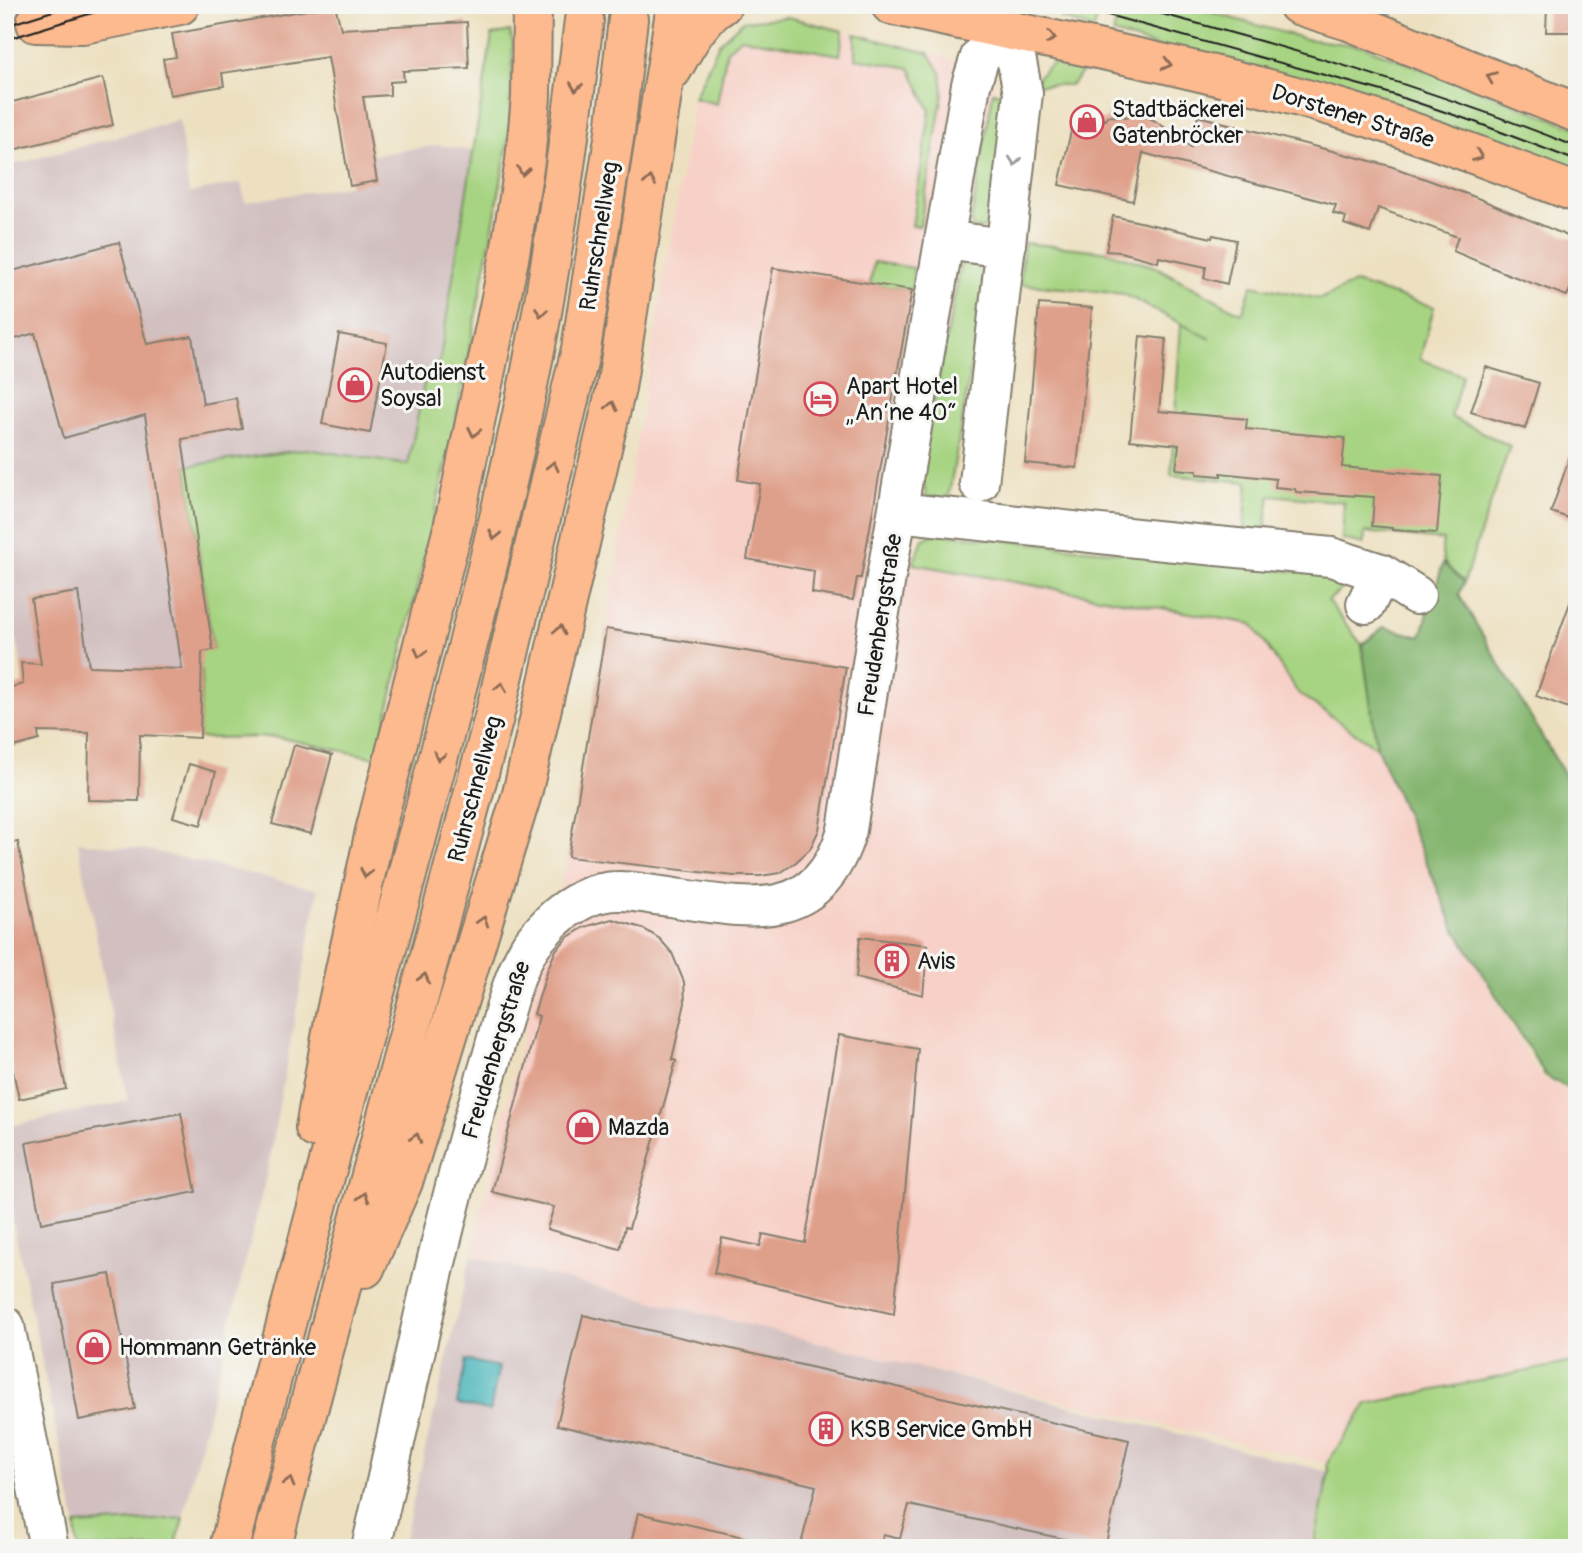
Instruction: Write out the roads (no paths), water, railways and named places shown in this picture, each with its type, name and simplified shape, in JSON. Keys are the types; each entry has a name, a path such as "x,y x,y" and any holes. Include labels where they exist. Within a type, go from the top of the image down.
{"main road":[{"path":"34,20 83,24 180,5"},
{"path":"315,1382 403,1182 522,794 616,388 676,5"},
{"path":"666,81 689,40 712,11 722,5"},
{"name":"Dorstener Straße","path":"891,5 1007,17 1100,48 1332,106 1438,141 1577,193"},
{"path":"1298,5 1349,21 1577,113"},
{"path":"263,1413 334,1021 374,831 453,528 489,365 525,161 531,97 524,13"},
{"name":"Ruhrschnellweg","path":"271,1548 494,717 581,349 615,132 628,19"},
{"name":"Ruhrschnellweg","path":"229,1548 488,567 537,341 565,172 584,20"}],"street":[{"path":"979,483 1023,93 1007,17"},
{"name":"Freudenbergstraße","path":"371,1548 449,1211 478,1100 516,978 528,950 553,920 600,893 625,891 752,907 779,905 800,898 820,883 841,851 847,830 878,624 971,85 980,57 1007,17"},
{"path":"944,240 1006,248"},
{"name":"Freudenbergstraße","path":"898,512 1331,556 1373,588 1416,594"},
{"path":"5,1326 49,1548"}],"water":[{"path":"466,1360 499,1367 490,1411 457,1404"}],"tram line":[{"path":"5,26 72,5"},
{"path":"5,40 118,5"},
{"path":"1072,5 1382,91 1475,122 1577,161"},
{"path":"1128,5 1355,69 1577,147"}],"place":[{"name":"Stadtbäckerei Gatenbröcker","path":"1087,122"},
{"name":"Autodienst Soysal","path":"355,385"},
{"name":"Apart Hotel „An‘ne 40“","path":"821,399"},
{"name":"Avis","path":"892,961"},
{"name":"Mazda","path":"584,1127"},
{"name":"Hommann Getränke","path":"94,1347"},
{"name":"KSB Service GmbH","path":"826,1429"}]}
